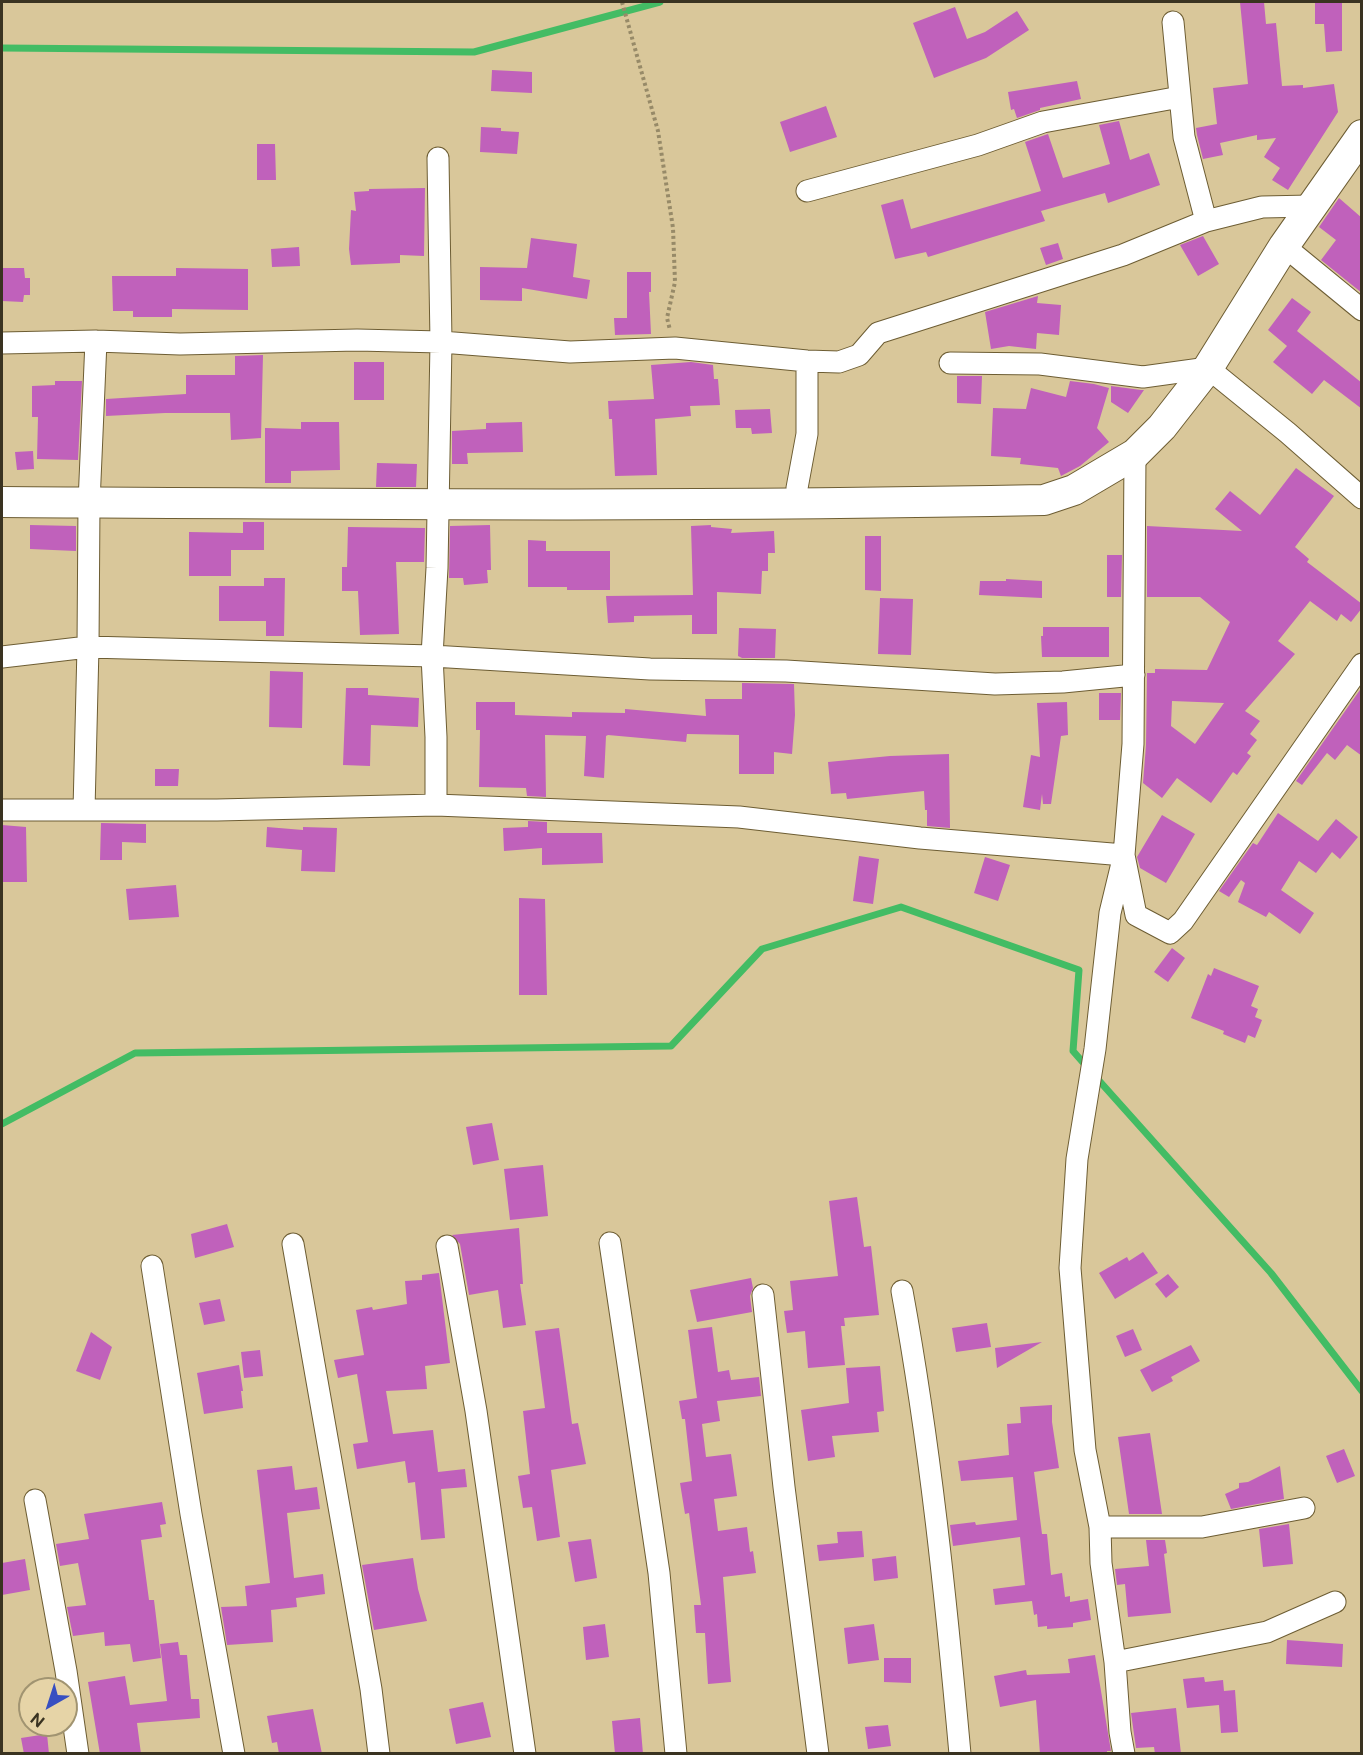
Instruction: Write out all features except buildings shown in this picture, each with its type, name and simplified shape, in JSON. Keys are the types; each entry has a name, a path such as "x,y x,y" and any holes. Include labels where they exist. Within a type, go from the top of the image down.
{"street":[{"path":"1173,22 1184,137 1206,221"},
{"path":"807,191 978,145 1043,122 1180,97"},
{"path":"2,502 438,506 1044,500 1074,490 1136,454 1162,427 1208,368 1284,246 1362,135"},
{"path":"436,805 436,737 432,656 441,342 438,158"},
{"path":"2,343 96,341 180,344 357,340 441,342 570,352 675,348 807,362 839,362 859,355 878,333 1122,255 1206,221 1262,207 1311,206"},
{"path":"1284,246 1362,310"},
{"path":"84,810 89,503 96,341"},
{"path":"798,504 797,488 807,434 807,362"},
{"path":"950,363 1041,364 1143,377 1208,368 1288,433 1362,498"},
{"path":"1124,1754 1120,1732 1115,1662 1101,1563 1100,1527 1085,1450 1070,1268 1077,1159 1095,1049 1110,913 1124,855 1133,744 1136,454"},
{"path":"2,657 88,647 432,656 650,669 786,671 995,684 1063,682 1134,675"},
{"path":"1124,855 1136,915 1170,933 1184,921 1356,687 1362,664"},
{"path":"2,810 217,810 436,805 739,817 920,838 1124,855"},
{"path":"610,1243 659,1573 676,1754"},
{"path":"293,1244 371,1689 379,1754"},
{"path":"447,1246 476,1411 525,1754"},
{"path":"152,1266 191,1514 234,1754"},
{"path":"902,1291 913,1351 949,1631 960,1754"},
{"path":"763,1296 818,1754"},
{"path":"35,1500 66,1671 78,1754"},
{"path":"1100,1527 1202,1527 1304,1508"},
{"path":"1115,1662 1268,1632 1335,1602"}],"path":[{"path":"622,2 658,131 670,206 675,282 667,318 675,348"}],"waterway":[{"path":"2,48 474,52 660,2"},
{"path":"2,1124 135,1053 671,1046 762,949 901,907 1079,970 1073,1051 1087,1067"},
{"path":"1094,1075 1271,1273 1362,1391"}]}
